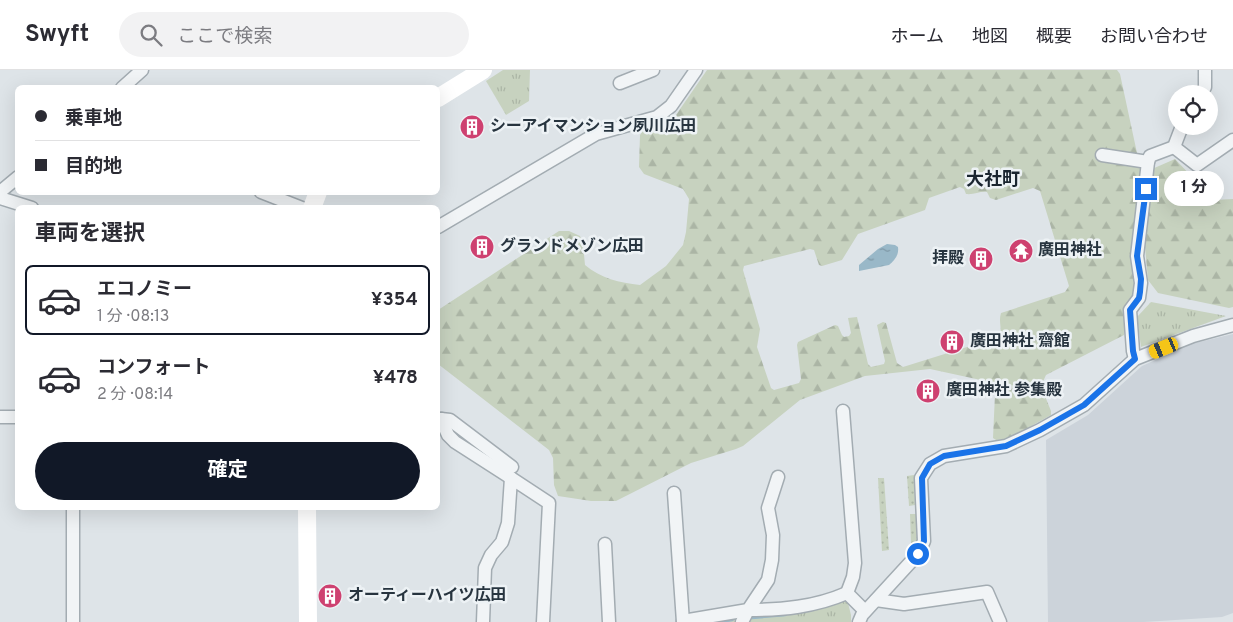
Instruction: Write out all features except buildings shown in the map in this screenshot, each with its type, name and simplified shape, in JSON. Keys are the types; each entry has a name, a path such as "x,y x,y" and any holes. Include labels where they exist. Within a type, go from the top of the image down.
{"street":[{"path":"125,85 142,70"},
{"path":"440,97 483,70"},
{"path":"620,84 653,70"},
{"path":"440,226 596,134 657,117 671,106 696,70"},
{"path":"1205,70 1205,85"},
{"path":"1135,359 1130,310 1139,298 1141,283 1137,256 1148,162 1150,156 1174,147 1179,135"},
{"path":"1174,147 1197,165 1233,140"},
{"path":"1102,154 1148,162"},
{"path":"0,192 15,180"},
{"path":"269,195 294,205"},
{"path":"0,198 22,205"},
{"path":"846,593 862,617 918,554 924,541 922,478 930,464 944,456 1006,446 1040,430 1084,405 1135,359 1193,336 1233,326"},
{"path":"674,493 683,622 745,616 829,600 846,593 853,577 855,563 843,411"},
{"path":"0,417 15,417"},
{"path":"440,421 448,436 455,442 512,473 549,503 543,622"},
{"path":"483,622 485,568 491,555 502,542 508,523 512,473"},
{"path":"745,616 768,580 772,560 772,535 768,508 778,477"},
{"path":"73,510 73,622"},
{"path":"307,510 308,622"},
{"path":"605,544 609,622"},
{"path":"876,600 904,604 987,592 1000,622"}],"shaded area":[{"path":"1233,334 1233,613 1222,617 1144,622 1048,622 1046,440 1088,415 1142,366 1191,344"}],"green space":[{"path":"503,70 530,70 529,101 506,115 486,81"},
{"path":"707,70 1117,70 1120,74 1140,167 1143,173 1135,298 1126,308 1124,335 1046,375 1041,386 1051,415 1008,439 996,440 993,438 995,394 990,382 930,369 865,376 800,400 743,446 691,463 616,501 591,501 558,496 554,485 553,458 549,450 440,366 440,309 559,231 569,231 580,236 583,244 585,265 591,270 611,279 640,285 666,266 683,245 689,199 683,189 644,174 639,167 640,135 644,129 667,121 676,115","holes":["960,187 964,189 966,194 987,192 990,198 996,200 1033,188 1040,191 1069,286 1065,292 1001,313 999,337 903,367 897,363 886,323 883,322 877,325 885,361 884,364 871,367 868,364 857,317 848,318 851,333 849,336 844,337 838,326 835,325 798,342 801,379 799,383 774,390 771,388 757,347 760,329 743,270 744,266 810,249 814,250 819,265 822,266 842,260 858,234 925,210 929,198"]},
{"path":"1175,159 1214,200 1233,199 1233,307 1229,308 1158,293 1148,280 1145,247 1152,169"},
{"path":"1151,302 1226,316 1141,347 1137,317"},
{"path":"914,475 915,505 909,506 907,476"},
{"path":"878,478 884,478 889,550 882,551"},
{"path":"910,514 916,514 917,544 911,544"},
{"path":"844,601 848,603 851,622 699,622"}],"water":[{"path":"887,244 898,247 895,259 889,265 859,271 859,265"}],"waterway":[{"path":"752,617 785,614"},
{"path":"721,621 732,619"}],"place":[{"name":"シーアイマンション夙川広田","path":"472,127"},
{"name":"グランドメゾン広田","path":"482,247"},
{"name":"廣田神社","path":"1021,251"},
{"name":"拝殿","path":"981,259"},
{"name":"廣田神社 齋館","path":"952,342"},
{"name":"廣田神社 参集殿","path":"928,391"},
{"name":"オーティーハイツ広田","path":"330,596"}],"district":[{"name":"大社町","path":"993,180"}],"route":[{"path":"918,554 924,541 922,478 930,464 944,456 1006,446 1040,430 1084,405 1135,359 1130,325 1130,310 1139,298 1140,292 1141,279 1137,256 1146,189"}]}
